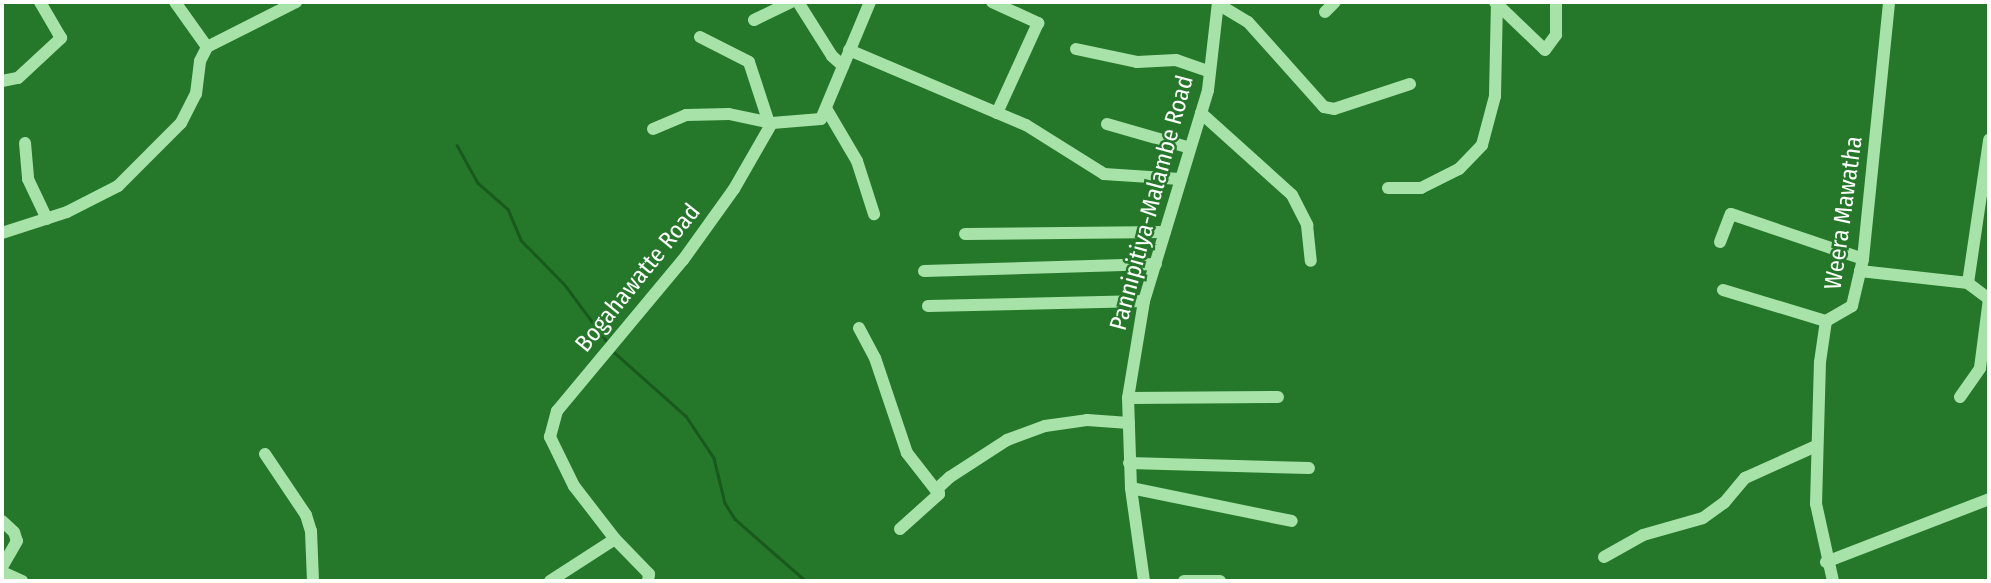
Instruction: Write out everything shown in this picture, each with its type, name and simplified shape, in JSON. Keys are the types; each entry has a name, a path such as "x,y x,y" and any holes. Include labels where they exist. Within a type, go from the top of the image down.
{"street":[{"path":"2,81 18,78 61,38 40,2"},
{"path":"175,2 207,47"},
{"path":"2,233 94,201 118,186 181,123 196,94 200,61 207,47 296,2"},
{"path":"754,20 791,2"},
{"path":"798,2 832,56 843,66"},
{"path":"653,129 686,115 770,122 821,118 827,110 870,2"},
{"path":"992,2 1038,23 997,113"},
{"path":"1325,12 1335,2"},
{"path":"1496,3 1545,50 1556,35 1556,2"},
{"name":"Weera Mawatha","path":"1833,581 1826,562 1816,504 1814,447 1826,321 1852,306 1861,265 1889,2"},
{"path":"1218,3 1248,22 1324,107 1334,109 1410,84"},
{"name":"Pannipitiya-Malambe Road","path":"1144,581 1131,488 1128,398 1144,301 1201,113 1218,3"},
{"path":"1388,188 1421,188 1459,169 1482,145 1495,96 1496,3"},
{"path":"700,37 748,62 770,122"},
{"path":"1076,49 1137,62 1176,60 1208,71"},
{"path":"849,50 1026,125 1104,174 1181,179"},
{"path":"827,110 857,161 874,214"},
{"path":"1201,113 1292,195 1307,225 1311,261"},
{"name":"Bogahawatte Road","path":"648,581 649,574 615,539 574,486 551,437 556,411 683,260 733,189 770,122"},
{"path":"1107,124 1190,148"},
{"path":"1968,283 1989,140"},
{"path":"25,143 28,179 47,219"},
{"path":"1720,242 1731,214 1861,265 1968,283 1989,299 1980,368 1960,397"},
{"path":"965,234 1166,232"},
{"path":"924,271 1156,264"},
{"path":"1723,290 1826,321"},
{"path":"928,306 1144,301"},
{"path":"859,328 875,358 907,453 939,494"},
{"path":"1128,398 1278,397"},
{"path":"939,494 937,488 950,477 1007,440 1045,426 1087,420 1129,423"},
{"path":"1604,557 1643,535 1703,518 1724,503 1745,478 1814,447"},
{"path":"265,454 306,515 311,531 313,581"},
{"path":"1129,463 1309,468"},
{"path":"1131,488 1292,522"},
{"path":"900,529 939,494"},
{"path":"1826,562 1989,499"},
{"path":"2,521 14,532 17,541 2,569 22,581"},
{"path":"550,581 615,539"},
{"path":"1184,581 1220,581"}],"waterway":[{"path":"457,145 478,183 508,209 521,240 565,285 608,343"},
{"path":"615,353 686,416 714,458 725,503 735,519 806,581"}]}
